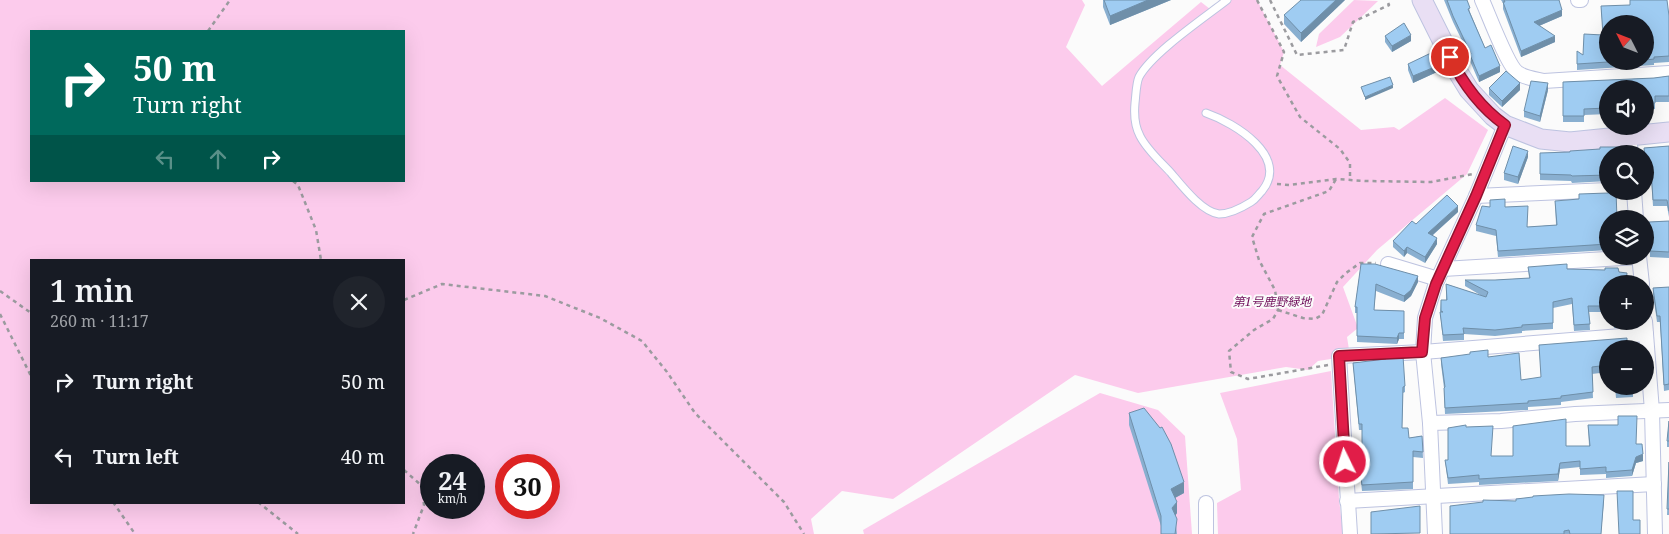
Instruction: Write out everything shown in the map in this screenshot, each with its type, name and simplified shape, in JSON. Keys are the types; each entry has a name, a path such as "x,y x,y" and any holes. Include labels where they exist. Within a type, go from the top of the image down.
{"street":[{"path":"1422,0 1469,90 1493,116 1505,125 1541,140 1630,145 1669,132"},
{"path":"1482,0 1510,62 1516,72 1527,77 1544,81 1669,72"},
{"path":"1435,534 1430,423 1422,352 1425,318 1441,274 1486,174 1505,125"},
{"path":"1476,196 1599,190"},
{"path":"1388,264 1441,274 1599,260"},
{"path":"1350,534 1339,356 1422,352 1626,330"},
{"path":"1645,330 1652,411 1654,534"},
{"path":"1430,423 1501,421 1575,414 1669,410"},
{"path":"1347,501 1654,484"},
{"path":"1206,503 1206,534"}],"lane":[{"path":"1206,113 1220,118 1237,128 1266,155 1271,168 1268,184 1255,199 1239,209 1219,214 1200,205 1154,155 1140,136 1134,116 1138,78 1148,64 1227,0"}],"path":[{"path":"209,30 230,0"},
{"path":"1257,0 1284,52 1277,76 1300,117 1340,149 1350,163 1350,179"},
{"path":"1270,0 1297,55 1344,50 1353,22 1389,5 1386,0"},
{"path":"1268,184 1289,185 1336,179 1431,182 1467,174 1486,174"},
{"path":"1336,179 1329,192 1264,214 1252,236 1259,260 1275,290 1278,310 1273,319 1254,330 1229,351 1231,372 1248,379 1339,363"},
{"path":"294,182 298,185 316,230 321,259"},
{"path":"1278,310 1303,318 1315,319 1322,316 1337,282 1346,272 1360,263 1388,264"},
{"path":"405,299 442,284 545,296 600,318 642,341 667,372 695,413 784,502 804,534"},
{"path":"0,291 30,312"},
{"path":"0,314 30,374"},
{"path":"405,471 422,486 424,505 413,534"},
{"path":"114,504 135,534"},
{"path":"260,504 298,534"}],"green space":[{"name":"第1号鹿野緑地","path":"0,0 1082,0 1085,5 1066,47 1102,86 1201,2 1210,9 1221,0 1257,0 1284,52 1280,65 1361,130 1394,127 1399,130 1445,98 1488,130 1467,174 1377,250 1343,287 1358,328 1347,337 1350,356 1318,361 1308,370 1286,367 1138,393 1075,375 893,499 842,491 811,519 814,534 0,534"},
{"path":"1354,0 1378,1 1340,37 1316,47 1319,34"},
{"path":"1331,371 1343,534 1218,534 1217,503 1241,490 1237,439 1220,393"},
{"path":"1100,393 1158,410 1185,436 1192,534 864,534 863,530"}],"building":[{"path":"1104,0 1148,0 1110,16"},
{"path":"1301,0 1336,0 1301,33 1284,15"},
{"path":"1447,0 1467,0 1470,8 1468,9 1485,48 1491,45 1500,66 1479,76"},
{"path":"1504,0 1559,0 1562,10 1534,22 1555,36 1521,51 1503,2 1505,2"},
{"path":"1630,0 1667,0 1669,56 1654,57 1654,15 1602,15 1601,6 1630,5"},
{"path":"1404,23 1411,35 1392,46 1385,36"},
{"path":"1584,34 1599,35 1599,63 1577,64 1577,51 1583,55"},
{"path":"1431,53 1437,66 1413,76 1408,64"},
{"path":"1506,71 1520,83 1502,101 1489,88"},
{"path":"1669,76 1669,96 1655,96 1654,103 1654,80 1608,80"},
{"path":"1390,77 1393,85 1365,97 1361,87"},
{"path":"1599,80 1599,108 1584,109 1584,116 1563,116 1563,82"},
{"path":"1531,81 1548,83 1540,116 1524,111"},
{"path":"1513,146 1528,151 1518,177 1504,173"},
{"path":"1669,146 1669,211 1667,200 1654,200 1654,147"},
{"path":"1599,149 1599,175 1540,174 1540,153"},
{"path":"1599,193 1599,200 1616,200 1617,210 1599,210 1599,245 1498,251 1496,230 1476,225 1482,206 1490,207 1490,200 1505,199 1505,207 1528,206 1527,227 1557,225 1555,201 1579,199 1579,194"},
{"path":"1447,195 1458,206 1428,233 1437,238 1425,257 1407,247 1404,251 1393,241 1412,221 1416,224"},
{"path":"1669,221 1669,252 1654,251 1654,222"},
{"path":"1361,264 1375,264 1418,276 1411,290 1404,296 1376,284 1374,310 1404,311 1404,333 1399,333 1397,338 1357,336 1357,307 1355,307"},
{"path":"1567,264 1567,269 1605,270 1605,268 1618,268 1619,272 1627,273 1627,275 1599,275 1599,306 1588,306 1590,324 1574,325 1572,298 1553,302 1553,323 1522,325 1522,327 1495,330 1463,328 1464,334 1443,335 1440,312 1443,312 1441,311 1441,300 1447,300 1446,284 1486,297 1488,292 1465,280 1530,278 1528,267"},
{"path":"1669,287 1669,384 1664,385 1660,316 1657,316 1654,288"},
{"path":"1627,338 1627,340 1602,340"},
{"path":"1599,340 1599,366 1592,367 1593,392 1561,396 1561,398 1528,401 1528,403 1445,408 1445,387 1441,358 1488,350 1488,357 1519,353 1521,380 1541,377 1539,345"},
{"path":"1386,356 1403,356 1405,386 1403,387 1402,428 1408,428 1409,438 1422,436 1423,452 1413,451 1413,482 1362,485 1359,463 1362,463 1362,424 1359,424 1353,363 1386,359"},
{"path":"1144,408 1160,428 1162,427 1171,444 1184,482 1171,489 1177,502 1172,508 1177,519 1175,534 1161,534 1161,516 1129,413"},
{"path":"1618,416 1637,416 1636,444 1642,444 1643,454 1636,457 1632,470 1606,472 1606,467 1580,469 1580,461 1560,463 1558,474 1479,479 1479,475 1448,478 1445,460 1448,460 1448,428 1466,425 1466,427 1493,426 1491,456 1513,456 1513,426 1566,419 1566,446 1590,446 1588,425 1618,425"},
{"path":"1669,421 1669,441 1667,441"},
{"path":"1669,462 1669,509 1667,509"},
{"path":"1617,491 1633,491 1633,520 1640,520 1640,534 1619,534"},
{"path":"1604,495 1601,534 1570,534 1569,530 1564,531 1564,534 1450,534 1450,506 1483,502 1483,500 1516,501 1516,499 1533,496"},
{"path":"1420,506 1420,533 1371,534 1371,512"}],"route":[{"path":"1345,462 1339,356 1422,352 1425,318 1436,284 1491,162 1505,125 1482,106 1469,90 1450,57"}]}
